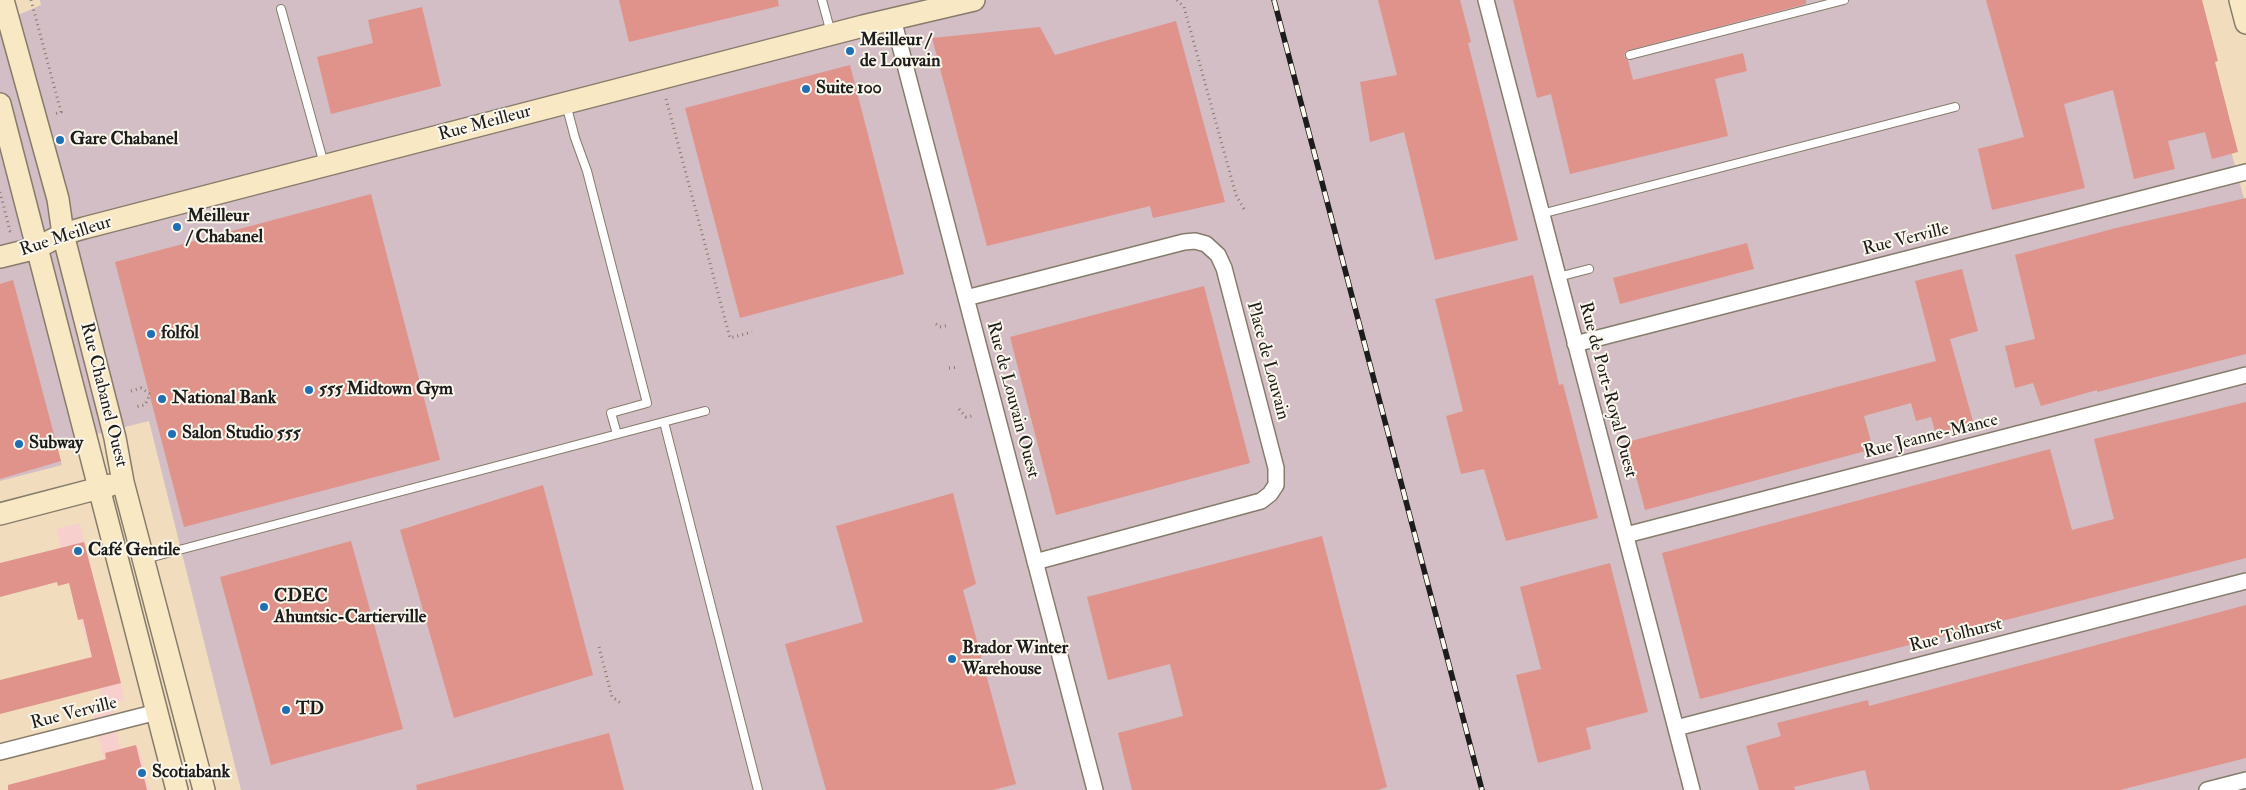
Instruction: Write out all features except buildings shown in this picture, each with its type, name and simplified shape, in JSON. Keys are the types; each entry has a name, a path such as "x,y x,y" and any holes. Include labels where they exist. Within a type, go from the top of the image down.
{"street":[{"name":"Rue Chabanel Ouest","path":"3,0 58,199 63,234 115,438 123,482 204,790"},
{"name":"Rue Meilleur","path":"0,258 37,248 63,234 893,19 974,0"},
{"name":"Rue de Port-Royal Ouest","path":"1486,0 1692,790"},
{"path":"2240,0 2246,23"},
{"name":"Rue de Louvain Ouest","path":"893,19 1095,790"},
{"name":"Rue Chabanel Ouest","path":"0,104 177,790"},
{"name":"Rue Verville","path":"1576,344 2246,172"},
{"name":"Place de Louvain","path":"966,298 1184,242 1195,241 1209,246 1218,255 1224,268 1276,468 1276,484 1270,494 1261,501 1035,562"},
{"name":"Rue Jeanne-Mance","path":"1626,535 2246,375"},
{"path":"0,514 123,482"},
{"name":"Rue Tolhurst","path":"1676,728 2246,581"},
{"name":"Rue Verville","path":"0,752 157,712"},
{"path":"2207,790 2246,780"}],"lane":[{"path":"822,0 831,35"},
{"path":"1630,55 1844,0"},
{"path":"280,9 325,166"},
{"path":"566,104 575,138 588,172 647,403 611,413 617,434"},
{"path":"1541,214 1955,107"},
{"path":"1558,277 1589,269"},
{"path":"143,559 705,411"},
{"path":"664,422 758,790"},
{"path":"305,516 308,526"},
{"path":"260,528 262,537"}],"path":[{"path":"31,0 61,112 53,114"},
{"path":"1177,0 1184,7 1236,195 1244,209"},
{"path":"865,59 869,51"},
{"path":"666,99 730,338 752,332"},
{"path":"0,192 10,230"},
{"path":"936,324 940,327 949,325"},
{"path":"950,368 959,366"},
{"path":"131,391 141,388 150,394 145,405 135,408"},
{"path":"959,409 966,417 972,416"},
{"path":"599,647 612,697 621,703"}],"shaded area":[{"path":"40,0 2190,0 2246,206 2246,790 241,790 149,421 56,444 62,465 0,481 0,23 41,5"},
{"path":"80,523 125,700 112,703 120,748 138,745 150,790 113,790 98,736 91,705 103,702 56,529"}],"railway":[{"path":"1274,0 1482,790"}],"place":[{"name":"Meilleur / de Louvain","path":"850,51"},
{"name":"Suite 100","path":"806,89"},
{"name":"Gare Chabanel","path":"60,140"},
{"name":"Meilleur / Chabanel","path":"177,227"},
{"name":"folfol","path":"151,334"},
{"name":"555 Midtown Gym","path":"309,390"},
{"name":"National Bank","path":"162,399"},
{"name":"Salon Studio 555","path":"172,434"},
{"name":"Subway","path":"19,444"},
{"name":"Café Gentile","path":"78,551"},
{"name":"CDEC Ahuntsic-Cartierville","path":"264,607"},
{"name":"Brador Winter Warehouse","path":"952,659"},
{"name":"TD","path":"286,710"},
{"name":"Scotiabank","path":"142,773"}]}
